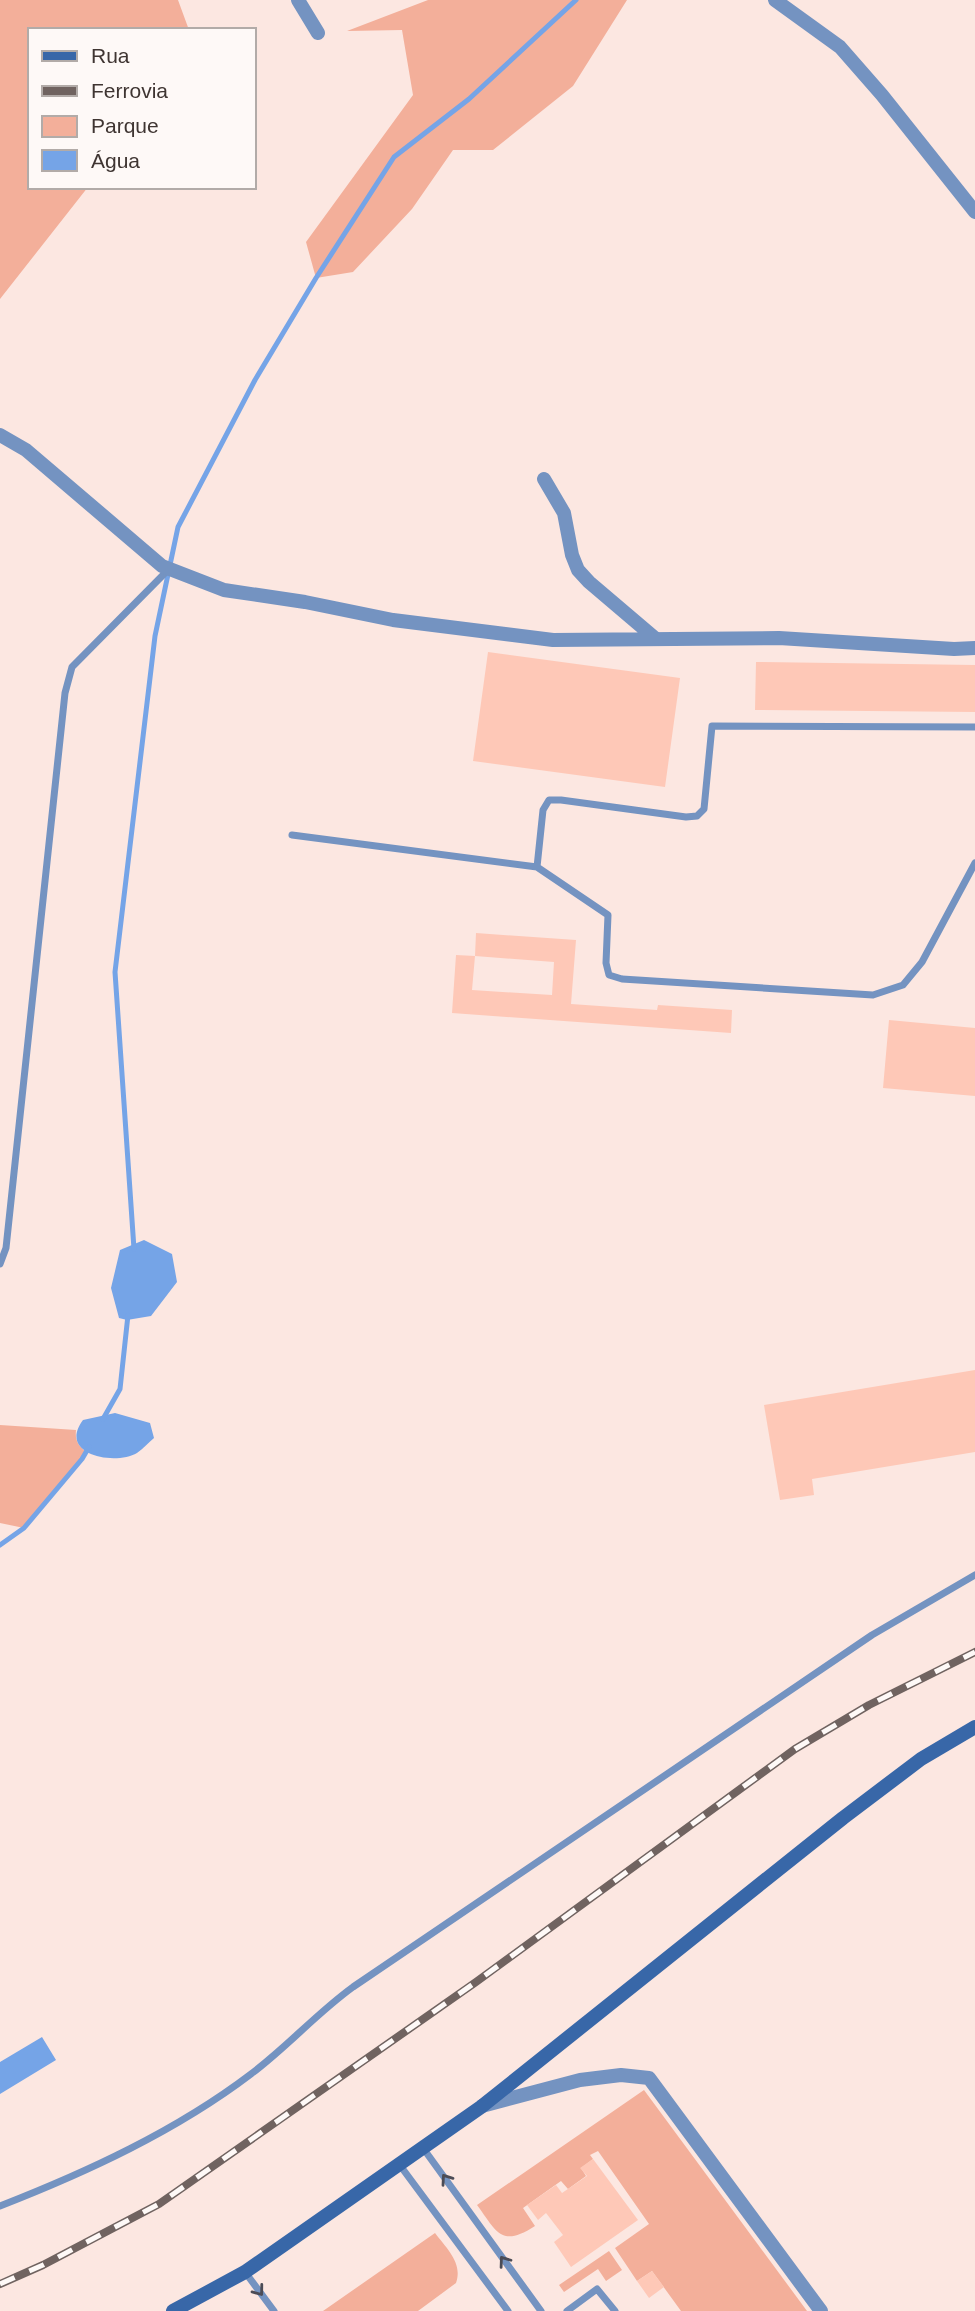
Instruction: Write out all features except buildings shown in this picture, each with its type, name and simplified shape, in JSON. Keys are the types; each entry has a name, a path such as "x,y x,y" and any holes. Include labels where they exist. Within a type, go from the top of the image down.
{"street":[{"path":"298,0 317,33"},
{"path":"775,0 840,47 882,95 975,212"},
{"path":"0,435 26,450 168,570 224,590 305,602 393,620 553,640 779,638 975,648"},
{"path":"544,479 564,513 572,555 578,570 656,639"},
{"path":"173,2311 245,2272 481,2107 843,1818 921,1759 975,1727"},
{"path":"481,2107 580,2080 621,2075 649,2078 821,2311"}],"lane":[{"path":"0,1264 6,1248 65,694 72,667 168,570"},
{"path":"537,867 543,810 549,800 696,816 704,809 712,726 975,727"},
{"path":"292,835 537,867 608,915 606,963 609,975 622,979 873,995 903,985 922,962 975,863"},
{"path":"0,2206 74,2177 200,2110 253,2073 327,2006 353,1987 872,1636 975,1575"},
{"path":"423,2147 541,2311"},
{"path":"399,2164 508,2311"},
{"path":"245,2272 274,2311"},
{"path":"567,2311 597,2289 615,2311"}],"green space":[{"path":"0,0 178,0 188,28 28,28 28,189 86,189 0,299"},
{"path":"428,0 627,0 573,86 493,150 453,150 412,209 353,272 316,278 306,242 413,95 402,30 347,31"},
{"path":"0,1425 76,1430 78,1442 86,1452 24,1528 0,1523"},
{"path":"644,2090 807,2311 681,2311 652,2271 637,2281 615,2248 649,2224 598,2151 590,2155 593,2159 581,2168 586,2176 568,2189 561,2181 523,2208 535,2226 524,2233 507,2236 490,2223 477,2205"},
{"path":"435,2233 453,2256 458,2276 456,2283 418,2311 323,2311"},
{"path":"609,2251 622,2270 606,2281 598,2269 564,2292 559,2285"}],"water":[{"path":"144,1240 172,1254 177,1282 151,1316 127,1320 119,1318 111,1288 120,1250"},
{"path":"115,1413 150,1423 154,1438 137,1453 127,1457 103,1457 83,1449 77,1442 77,1432 83,1420"},
{"path":"42,2037 56,2060 0,2094 0,2062"}],"waterway":[{"path":"134,1249 115,972 155,636 178,527 255,380 316,278 394,157 469,99 576,0"},
{"path":"103,1419 120,1389 128,1315"},
{"path":"0,1545 24,1528 89,1447"}],"railway":[{"path":"0,2284 43,2265 159,2204 476,1982 795,1749 869,1705 975,1652"}]}
